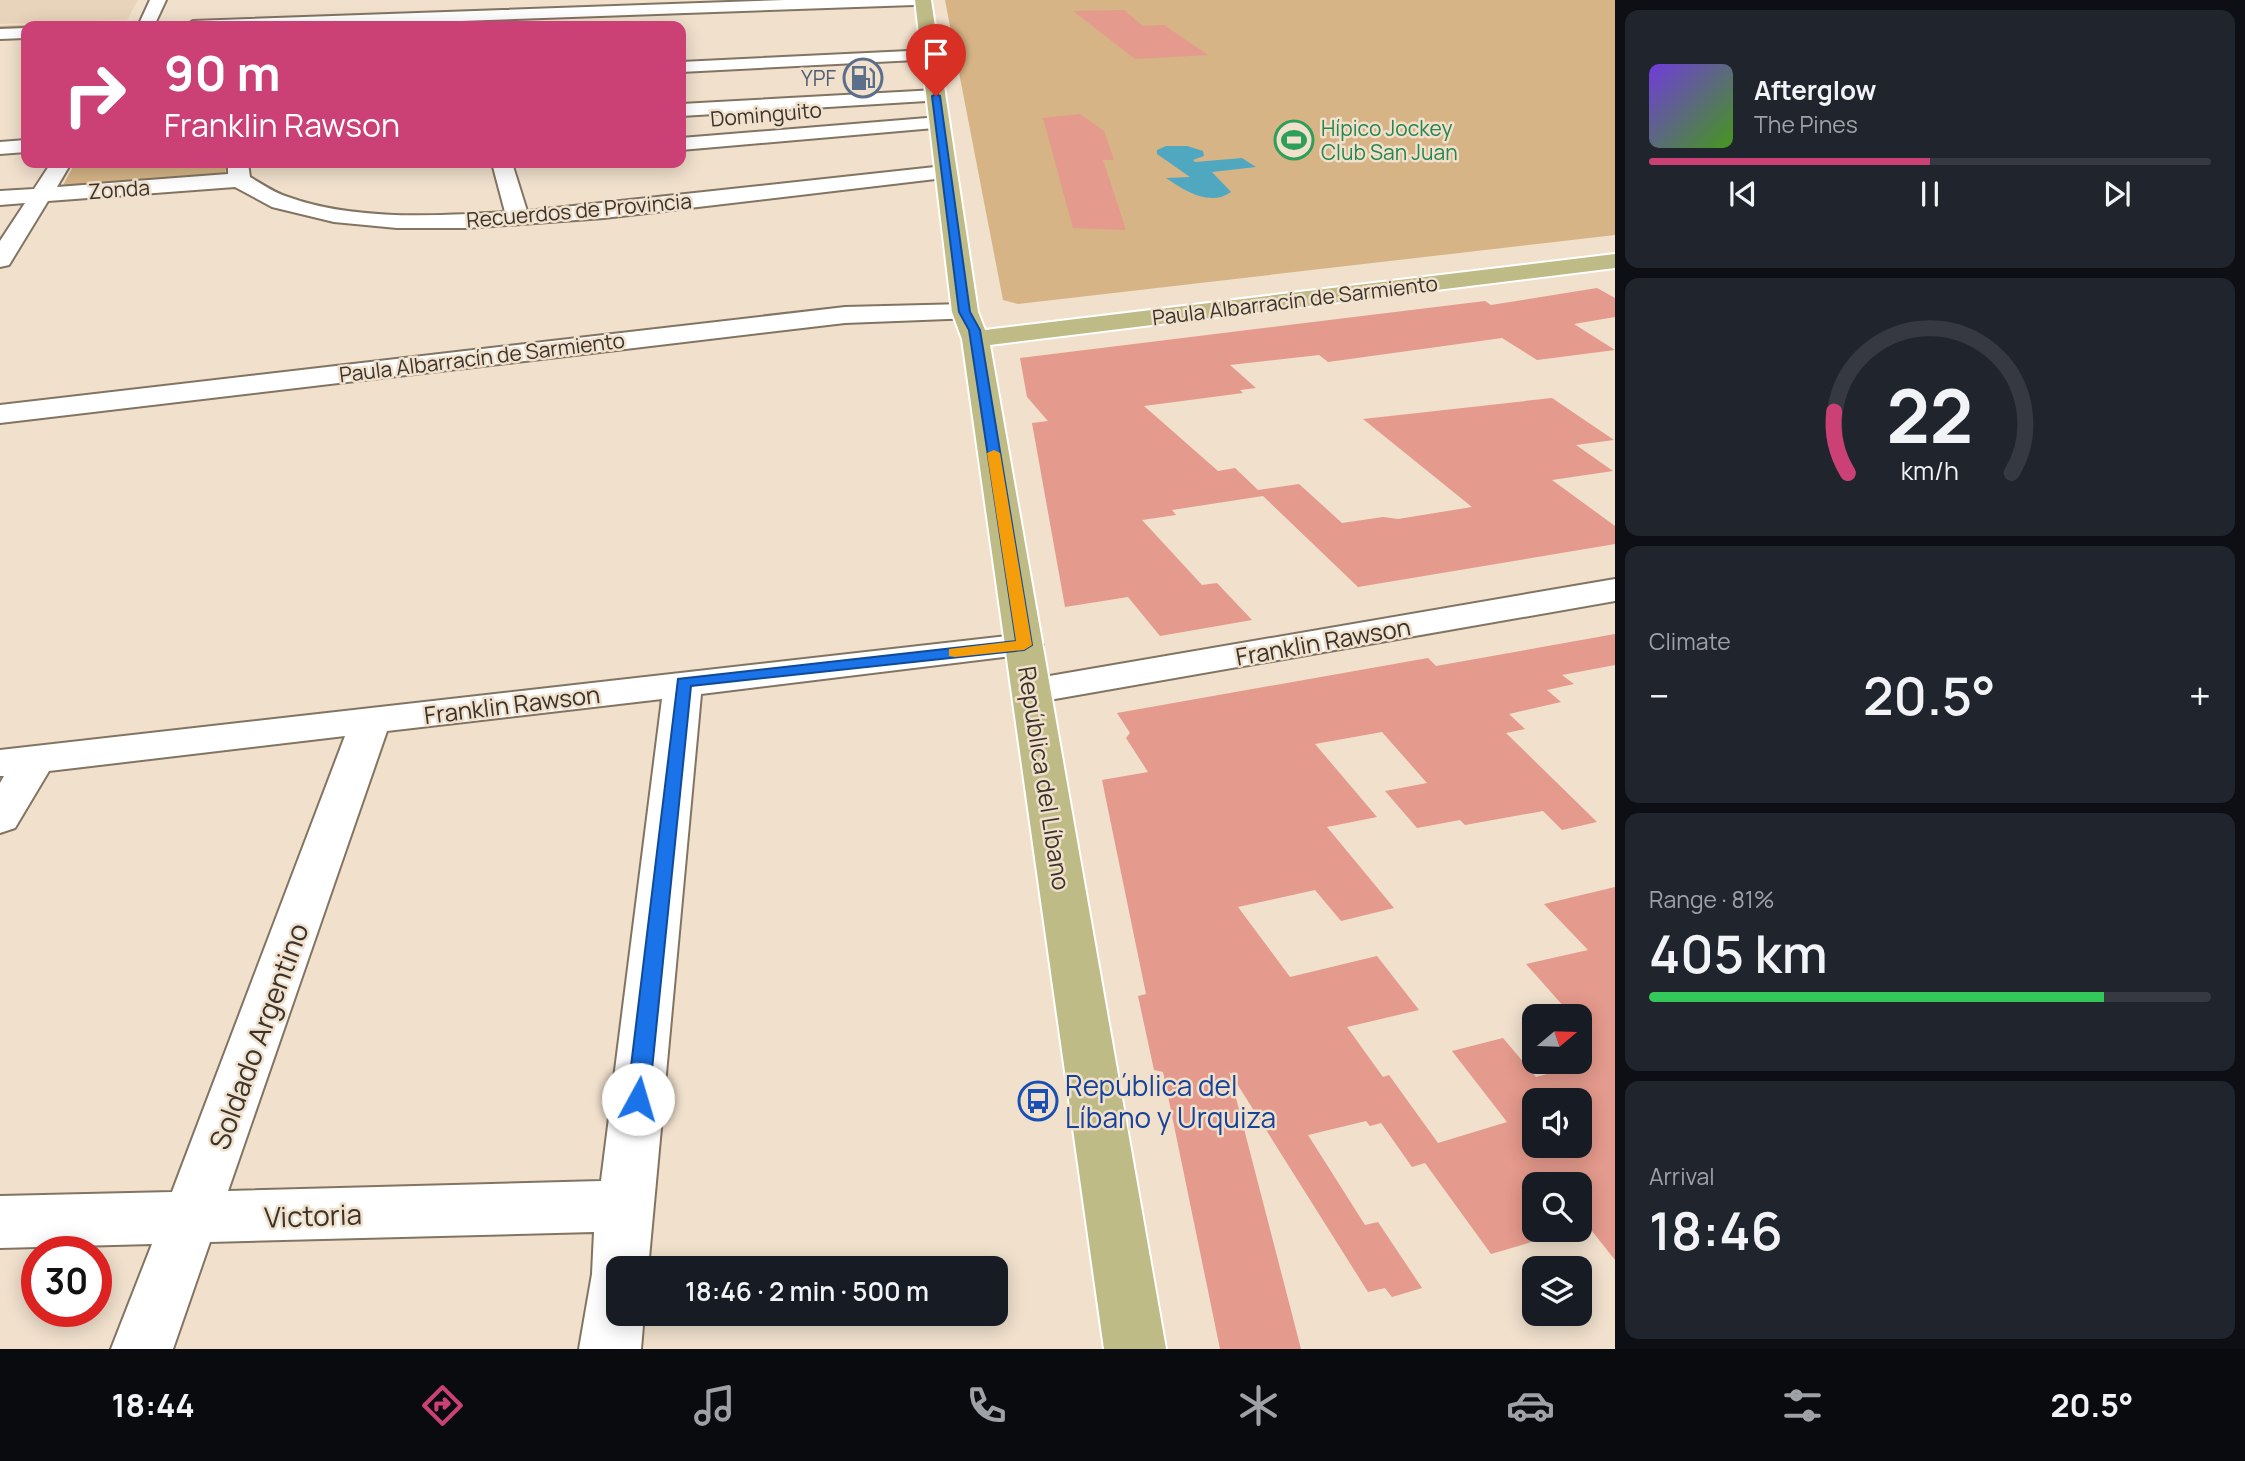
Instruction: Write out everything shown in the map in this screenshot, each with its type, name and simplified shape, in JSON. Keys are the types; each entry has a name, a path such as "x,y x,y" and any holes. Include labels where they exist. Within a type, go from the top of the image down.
{"main road":[{"name":"República del Líbano","path":"923,0 944,172 1024,645 1135,1349"},
{"name":"Paula Albarracín de Sarmiento","path":"970,326 1615,261"}],"street":[{"path":"148,21 158,0"},
{"path":"445,16 457,0"},
{"path":"319,21 682,4 914,0"},
{"path":"0,34 21,33"},
{"path":"686,67 930,55"},
{"name":"Dominguito","path":"686,110 936,96"},
{"name":"Dominguito","path":"686,144 939,122"},
{"path":"0,148 21,146"},
{"path":"0,260 58,168"},
{"path":"503,168 518,218"},
{"name":"Recuerdos de Provincia","path":"238,171 253,192 277,202 345,216 423,220 518,218 944,172"},
{"name":"Zonda","path":"0,198 238,171"},
{"name":"Paula Albarracín de Sarmiento","path":"0,414 845,315 970,326"},
{"name":"Franklin Rawson","path":"1031,691 1615,590"},
{"name":"Franklin Rawson","path":"18,760 370,722 683,682 1024,645"},
{"path":"620,1256 683,682"},
{"name":"Soldado Argentino","path":"142,1349 192,1219 370,722"},
{"path":"0,818 18,760"},
{"name":"Victoria","path":"0,1222 626,1206"},
{"path":"610,1349 613,1326"}],"shaded area":[{"path":"0,0 138,0 127,20 21,21 21,23 0,24"},
{"name":"Hípico Jockey Club San Juan","path":"945,0 1615,0 1615,235 1018,304 1003,300"},
{"path":"21,25 21,32 0,33 0,26"},
{"path":"72,168 226,168 224,175 62,187"}],"water":[{"path":"1166,146 1187,146 1203,151 1204,156 1193,160 1195,162 1242,158 1256,167 1212,172 1231,192 1215,198 1206,198 1189,192 1166,178 1190,177 1157,154 1157,150"}],"building":[{"path":"1124,10 1143,26 1164,25 1208,55 1135,59 1073,11"},
{"path":"1080,114 1104,131 1114,160 1103,160 1126,230 1073,228 1043,118"},
{"path":"1597,288 1615,298 1615,317 1574,324 1615,350 1537,360 1502,338 1328,362 1319,355 1230,365 1256,388 1240,390 1243,393 1144,406 1218,471 1235,468 1258,490 1299,484 1342,523 1383,517 1398,519 1472,507 1363,419 1552,398 1614,440 1576,445 1613,471 1552,480 1615,526 1615,544 1358,587 1263,496 1172,510 1176,515 1142,520 1202,585 1217,583 1252,620 1160,636 1128,597 1065,607 1032,423 1048,421 1027,397 1020,358 1485,301 1491,305"},
{"path":"1615,634 1615,665 1562,675 1574,684 1547,690 1561,702 1509,714 1525,729 1506,733 1597,822 1562,830 1543,811 1465,825 1460,820 1417,828 1385,791 1427,783 1382,732 1315,744 1377,817 1327,827 1394,908 1341,921 1315,890 1238,907 1290,977 1377,956 1419,1010 1347,1027 1383,1077 1389,1075 1438,1143 1507,1122 1452,1051 1503,1038 1522,1060 1522,1074 1533,1074 1536,1077 1547,1074 1592,1074 1592,1004 1561,1004 1526,964 1588,950 1544,904 1615,887 1615,1260 1592,1231 1592,1172 1522,1172 1522,1242 1532,1242 1491,1254 1425,1163 1412,1167 1381,1123 1370,1126 1366,1121 1308,1135 1365,1225 1378,1222 1422,1288 1392,1297 1385,1288 1368,1292 1229,1071 1301,1349 1220,1349 1163,1072 1154,1070 1138,996 1146,994 1102,780 1148,772 1126,738 1130,733 1117,713 1428,658 1436,666"}],"slow traffic":[{"path":"955,653 1024,645 994,453"}],"place":[{"name":"YPF","path":"863,78"},
{"name":"Hípico Jockey Club San Juan","path":"1294,140"},
{"name":"República del Líbano y Urquiza","path":"1038,1101"}],"route":[{"path":"638,1099 683,682 1024,645 974,330 965,312 944,172 936,96"}]}
